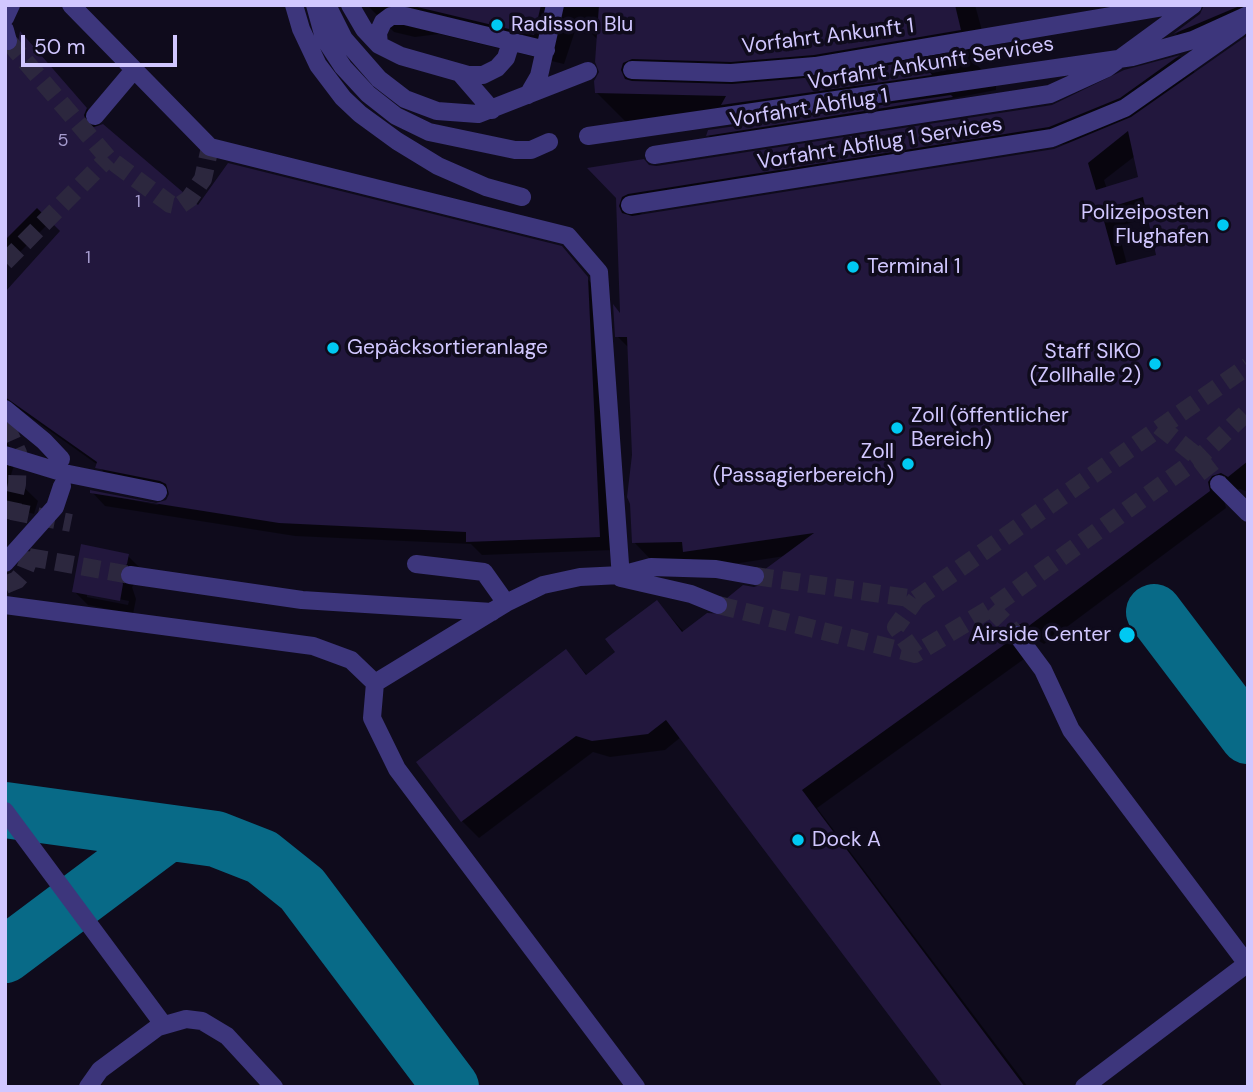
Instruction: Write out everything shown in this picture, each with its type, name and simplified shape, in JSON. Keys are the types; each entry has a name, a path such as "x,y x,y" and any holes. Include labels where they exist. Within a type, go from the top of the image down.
{"lane":[{"path":"5,18 11,5"},
{"path":"71,5 210,147 568,236 599,272 621,576"},
{"path":"294,5 301,29 318,65 343,98 360,114 438,166 486,187 522,197"},
{"path":"315,5 324,38 343,67 368,94 396,116 429,132 515,150 531,150 550,142"},
{"path":"327,5 337,25 366,67 405,99 437,111 478,114 587,71"},
{"path":"351,5 364,29 379,45 401,56 460,73 475,76 491,72 502,64 512,42"},
{"path":"528,95 536,85 555,5"},
{"name":"Vorfahrt Ankunft 1","path":"632,77 816,66 985,35 1176,5"},
{"name":"Vorfahrt Abflug 1","path":"654,156 1050,94 1090,78 1129,53 1193,5"},
{"name":"Vorfahrt Ankunft Services","path":"588,142 615,133 1132,57 1193,40 1248,15"},
{"path":"379,45 383,22 391,16 405,16 546,50"},
{"name":"Vorfahrt Abflug 1 Services","path":"629,199 665,201 1007,148 1052,138 1098,121 1158,87 1248,21"},
{"path":"94,116 134,71"},
{"path":"460,73 492,110"},
{"path":"5,409 44,441 61,459"},
{"path":"5,456 64,473 158,492"},
{"path":"1219,484 1248,513"},
{"path":"5,563 55,507 62,486"},
{"path":"416,564 484,572 499,608"},
{"path":"375,684 528,591 563,580 621,576 651,567 716,569 755,576"},
{"path":"130,575 302,600 499,608"},
{"path":"621,576 691,594 718,605"},
{"path":"5,605 313,646 351,660 375,684"},
{"path":"1017,635 1043,670 1071,730 1247,964 1084,1087"},
{"path":"375,684 372,718 397,769 636,1087"},
{"path":"5,811 163,1024"},
{"path":"88,1087 100,1070 163,1024 186,1019 218,1029 274,1087"}],"building":[{"name":"Radisson Blu","path":"409,5 541,5 534,35"},
{"path":"599,5 955,5 961,30 814,55 731,62 632,59 623,63 621,70 625,79 632,81 732,84 816,77 967,52 968,56 967,60 928,70 932,75 721,105 726,96 595,93 594,81 599,72 595,62"},
{"path":"1204,5 1242,5 1173,34 1200,14"},
{"name":"Gepäcksortieranlage","path":"20,31 87,108 84,115 87,124 94,127 103,124 198,205 228,163 562,246 588,277 600,537 466,542 466,532 279,523 90,493 90,490 156,503 166,500 169,494 166,484 160,481 95,468 97,462 5,397 5,292 60,231 37,208 5,240 5,52 17,48"},
{"path":"1248,35 1248,461 1228,477 1221,473 1212,476 1208,482 1210,491 1026,628 1021,624 1011,626 1006,631 1008,642 802,790 1025,1087 943,1087 666,720 648,734 592,741 576,736 461,822 416,762 566,649 586,675 615,652 605,639 657,600 682,632 707,613 724,614 729,609 727,598 743,585 754,587 763,584 766,577 764,570 814,533 683,552 682,542 632,543 630,504 627,497 632,455 627,337 615,337 613,304 620,313 616,198 587,168 644,159 649,165 656,166 1052,105 1124,70 1180,55 1120,98 1049,127 628,194 622,197 619,206 622,213 632,216 1054,149 1131,117","holes":["1128,131 1138,177 1096,190 1088,163","1143,197 1156,255 1116,265 1101,210"]},
{"path":"951,95 953,97 706,136 708,130"},
{"path":"81,544 129,554 127,564 119,573 123,584 120,601 72,592"}],"taxiway":[{"path":"1154,612 1248,736"},
{"path":"5,810 216,839 262,857 302,889 451,1087"},
{"path":"5,955 168,833"}],"tunnel":[{"path":"8,41 108,158 170,204 179,206 189,199 203,179 210,147"},
{"path":"5,262 108,158"},
{"path":"755,576 916,599 1248,366"},
{"path":"718,605 915,654 991,608 1199,458 1248,411"},
{"path":"5,424 18,453 17,484 8,526"},
{"path":"1159,426 1199,458 1219,484"},
{"path":"11,511 71,523"},
{"path":"5,585 17,580 24,572 28,562 27,546"},
{"path":"29,557 130,575"},
{"path":"915,654 896,627 916,599"},
{"path":"991,608 1017,635"}],"place":[{"name":"Radisson Blu","path":"497,25"},
{"name":"Polizeiposten Flughafen","path":"1223,225"},
{"name":"Terminal 1","path":"853,267"},
{"name":"Gepäcksortieranlage","path":"333,348"},
{"name":"Staff SIKO (Zollhalle 2)","path":"1155,364"},
{"name":"Zoll (öffentlicher Bereich)","path":"897,428"},
{"name":"Zoll (Passagierbereich)","path":"908,464"},
{"name":"Airside Center","path":"1127,635"},
{"name":"Dock A","path":"798,840"}]}
